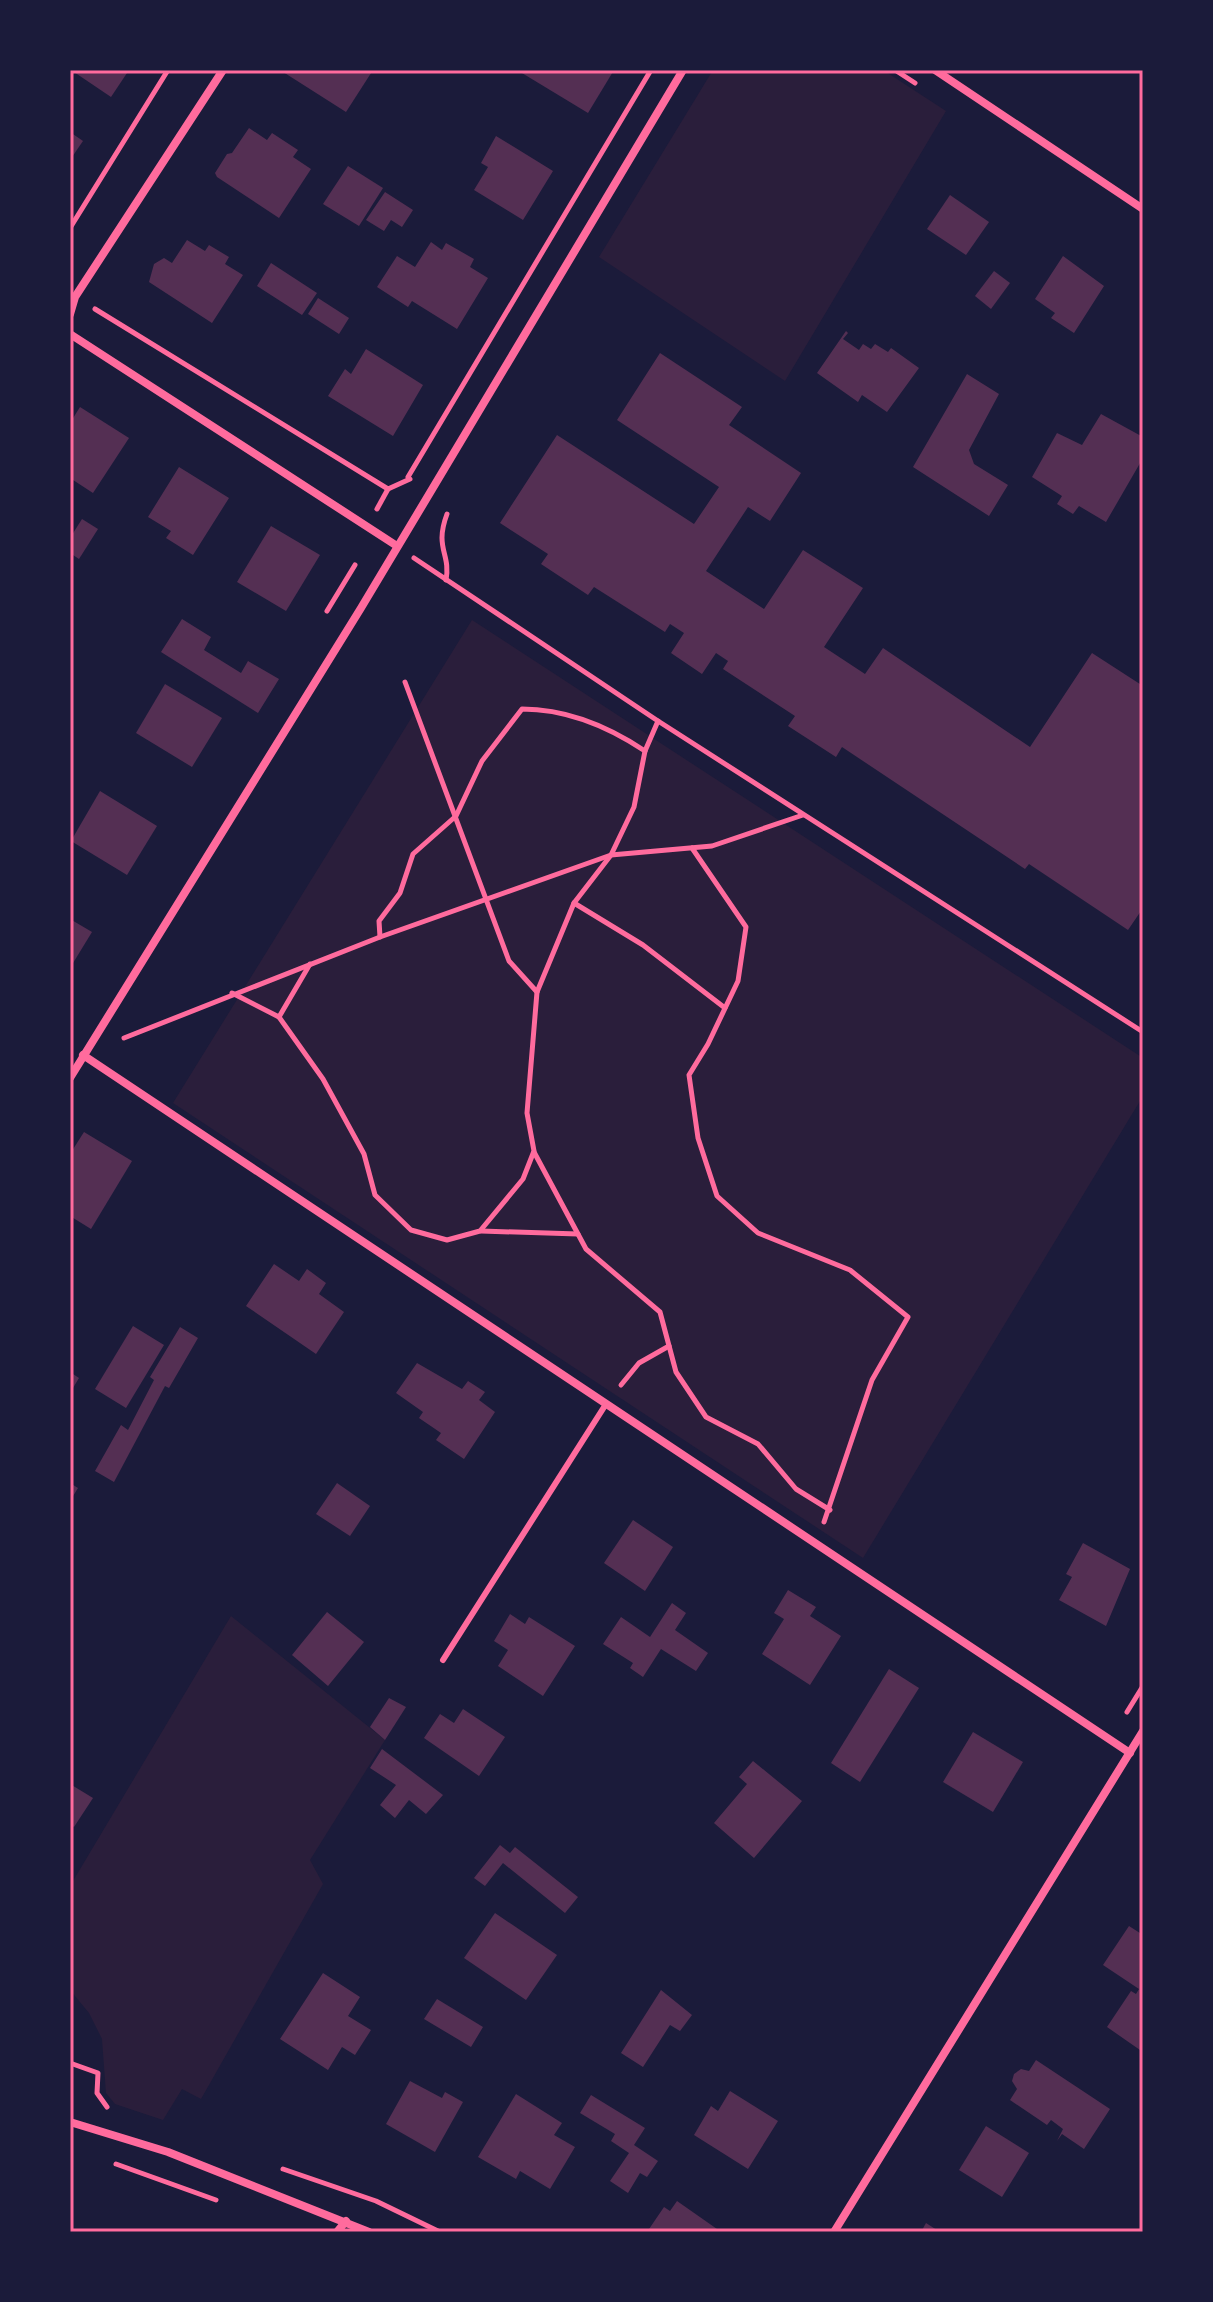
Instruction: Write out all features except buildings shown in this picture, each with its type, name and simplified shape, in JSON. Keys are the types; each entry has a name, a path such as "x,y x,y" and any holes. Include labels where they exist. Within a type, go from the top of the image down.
{"street":[{"path":"70,314 75,297 223,70"},
{"path":"70,1078 430,492 683,70"},
{"path":"935,70 1143,209"},
{"path":"70,334 397,546"},
{"path":"83,1055 1130,1753"},
{"path":"834,2232 1143,1731"},
{"path":"70,2122 168,2152 369,2232"},
{"path":"337,2232 346,2221"}],"lane":[{"path":"443,1660 606,1404"}],"path":[{"path":"70,228 168,70"},
{"path":"75,297 388,489 395,488 408,477 651,70"},
{"path":"408,477 430,492"},
{"path":"397,546 658,721 1143,1032"},
{"path":"405,682 509,961 537,992"},
{"path":"380,937 379,921 400,893 413,854 456,816 482,761 522,709 549,709 618,733 645,751"},
{"path":"658,721 645,751 634,807 611,855 574,903 537,992 527,1113 534,1151 586,1249 660,1312 676,1372 706,1417 758,1444 796,1489 830,1510"},
{"path":"83,1055 311,963 484,898 611,855 712,846 804,815"},
{"path":"692,848 746,927 738,981 689,1075 698,1138 717,1196 758,1233 850,1270 908,1317 872,1380 830,1510 814,1544"},
{"path":"574,903 643,945 725,1008"},
{"path":"279,1017 311,963"},
{"path":"232,993 279,1017 323,1079 364,1154 375,1195 411,1230 447,1240 480,1231 578,1234"},
{"path":"480,1231 523,1179 534,1151"},
{"path":"606,1404 639,1363 669,1346"},
{"path":"70,2063 98,2073"},
{"path":"105,2160 220,2201"}],"shaded area":[{"path":"713,70 883,70 946,111 785,381 599,257"},
{"path":"472,620 1143,1058 1143,1096 863,1558 173,1103"},
{"path":"231,1616 385,1740 310,1860 323,1884 201,2099 182,2089 163,2120 115,2104 106,2093 102,2039 89,2013 70,1990 70,1886"}]}
